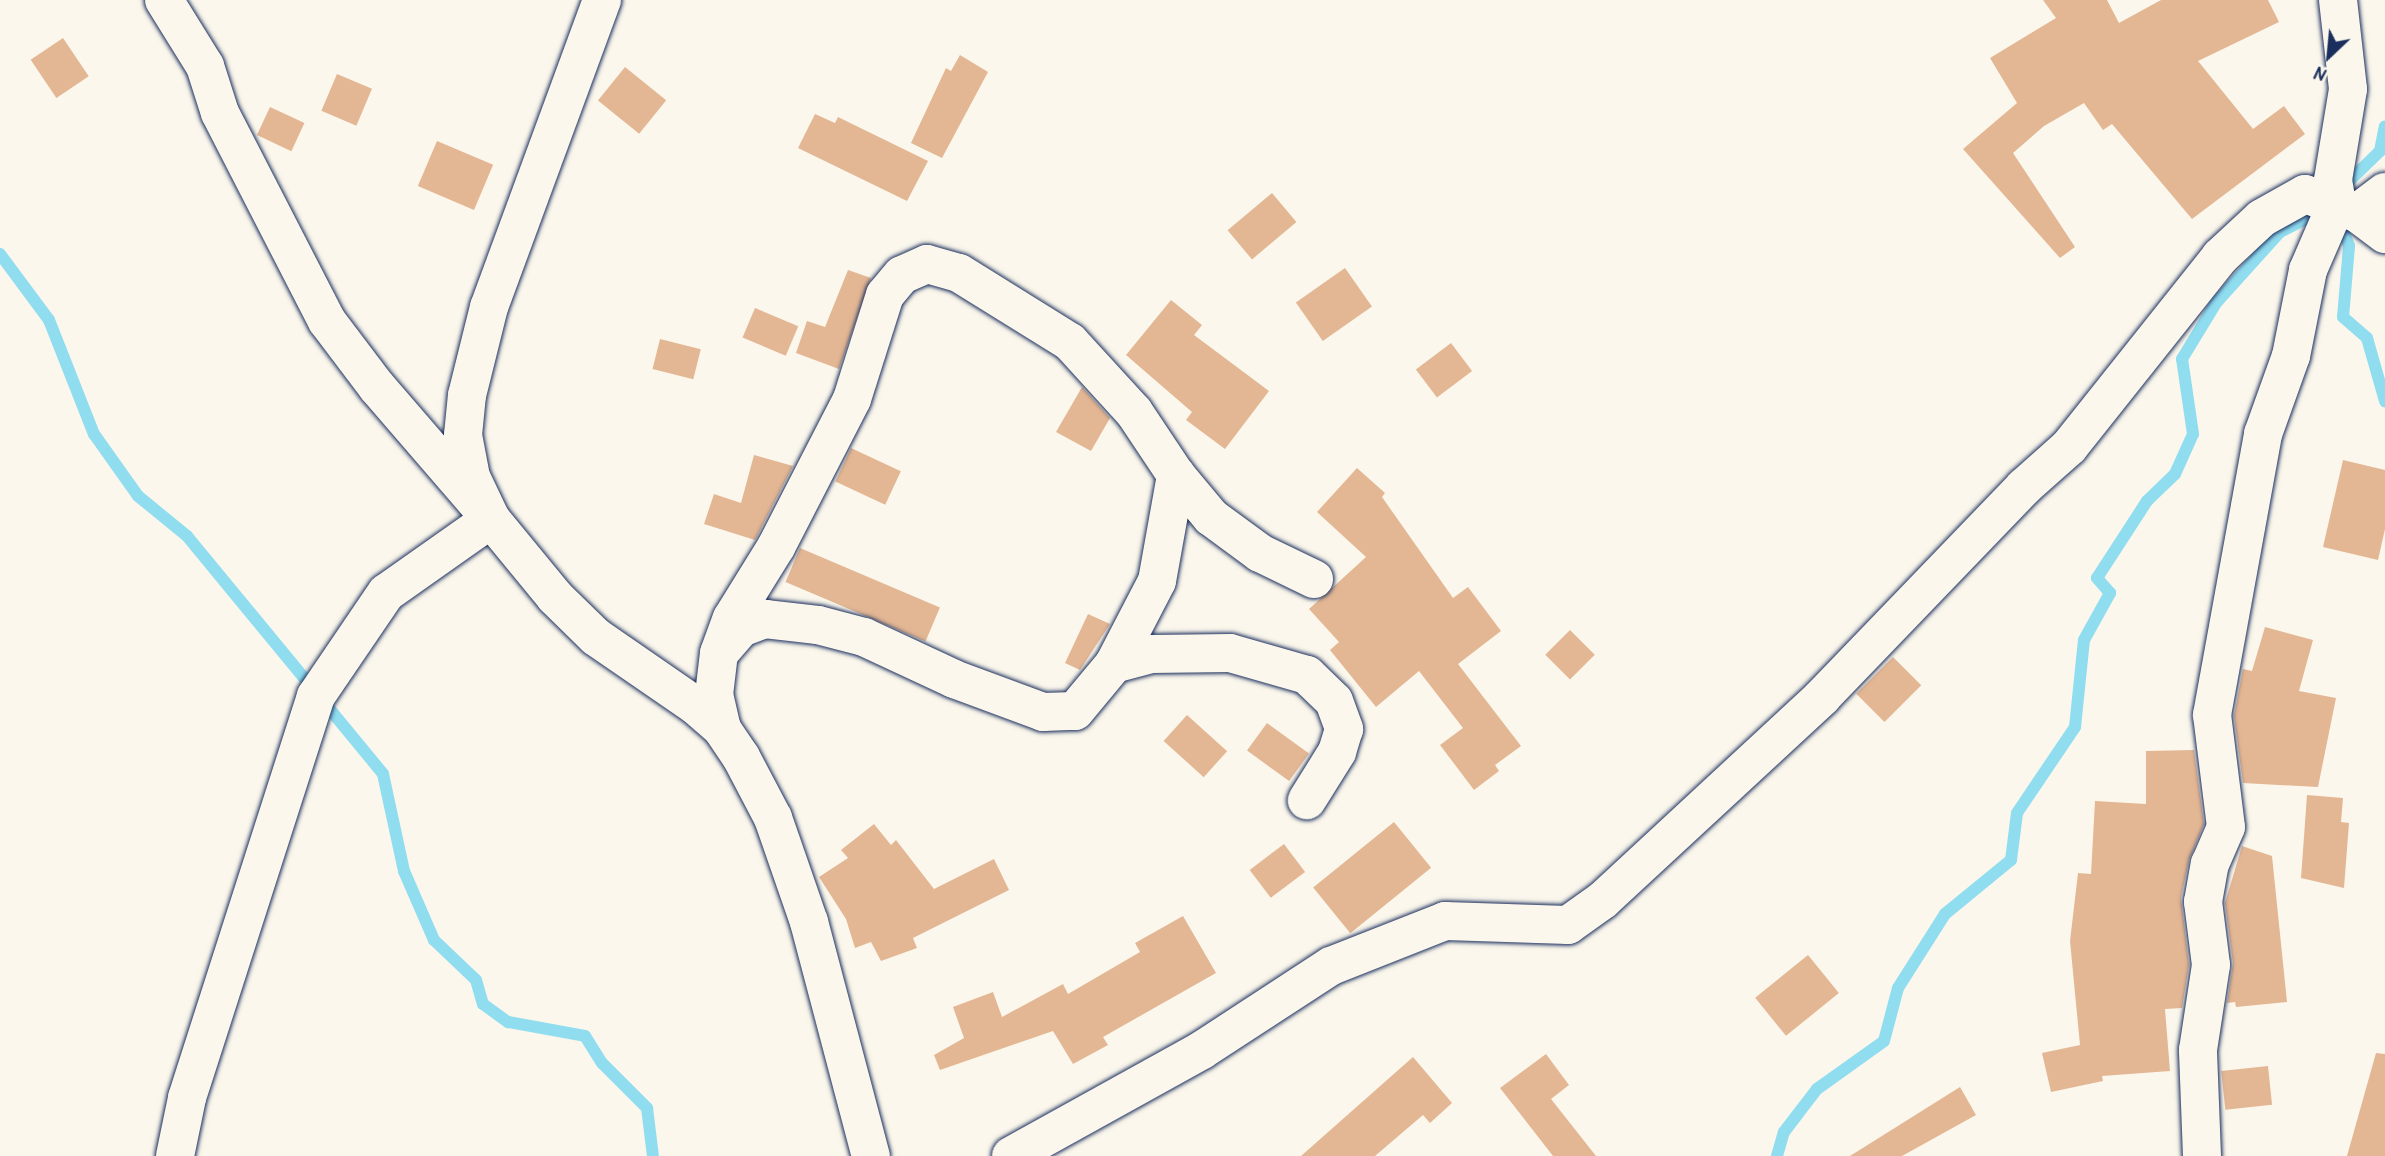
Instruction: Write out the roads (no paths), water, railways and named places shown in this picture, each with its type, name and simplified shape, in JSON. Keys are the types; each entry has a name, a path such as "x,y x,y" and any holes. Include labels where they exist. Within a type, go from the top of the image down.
{"street":[{"path":"163,0 205,66 220,113 327,321 377,387 522,559 596,637 722,729"},
{"path":"491,519 471,477 463,435 467,395 489,307 602,0"},
{"path":"2338,0 2347,89 2333,180 2366,211"},
{"path":"1011,1156 1202,1050 1331,966 1445,921 1569,925 1603,900 1822,697 2024,487 2068,447 2220,257 2262,218 2305,194 2366,211"},
{"path":"2202,1156 2198,1050 2211,965 2203,902 2210,863 2226,827 2212,715 2263,434 2291,356 2308,270 2366,211"},
{"path":"871,1156 809,922 772,818 722,729 714,695 719,653 732,618 776,547 852,399 885,295 902,275 927,264 959,272 1070,342 1134,412 1176,475 1211,517 1260,553 1314,579"},
{"path":"719,653 741,628 765,619 818,625 864,637 954,679 1043,712 1075,711 1114,664 1157,581 1176,475"},
{"path":"175,1156 187,1098 316,696 386,593 491,519"},
{"path":"1114,664 1152,654 1230,653 1307,675 1334,701 1344,729 1337,752 1307,800"}],"waterway":[{"path":"2343,187 2380,151 2385,126"},
{"path":"1777,1156 1784,1132 1817,1089 1884,1041 1898,988 1945,914 2011,860 2017,813 2075,727 2084,640 2110,593 2097,578 2147,501 2175,474 2193,434 2182,359 2216,303 2280,232 2323,210"},
{"path":"2339,221 2349,246 2343,317 2367,338 2385,401"},
{"path":"0,254 49,320 94,434 138,496 187,536 383,774 404,871 434,940 476,980 483,1004 508,1022 585,1036 602,1063 647,1108 653,1156"}]}
